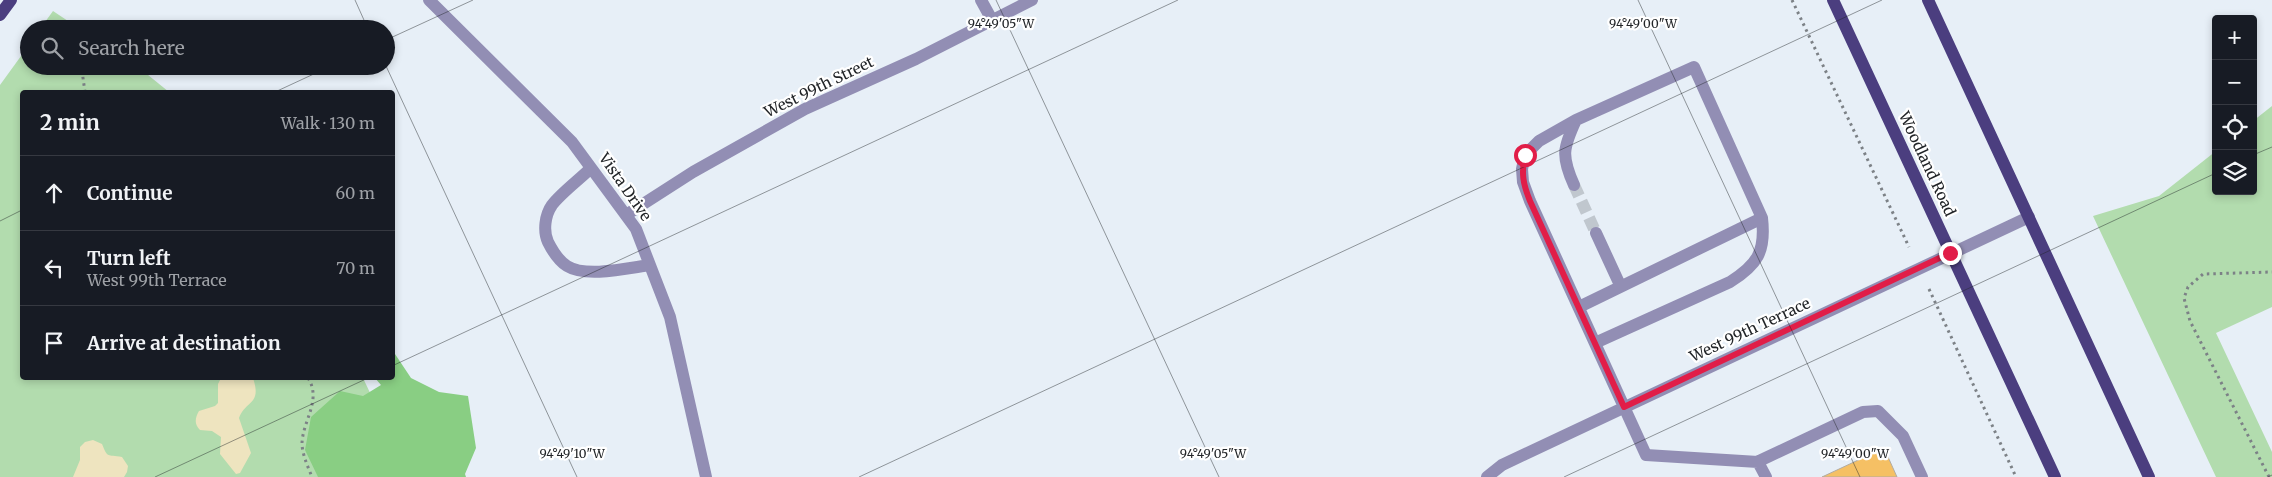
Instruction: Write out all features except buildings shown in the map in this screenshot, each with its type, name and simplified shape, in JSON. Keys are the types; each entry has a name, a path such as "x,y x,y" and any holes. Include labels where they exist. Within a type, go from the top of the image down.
{"main road":[{"path":"0,15 11,0"},
{"name":"Woodland Road","path":"1833,0 2055,477"},
{"path":"1928,0 2149,477"}],"street":[{"name":"Vista Drive","path":"429,0 572,142 636,229 670,316 706,477"},
{"path":"981,0 992,20"},
{"name":"West 99th Street","path":"626,215 693,172 805,109 916,59 1032,0"},
{"path":"1595,344 1730,282 1749,270 1758,257 1764,238 1762,218 1694,67 1576,120 1539,141 1525,155 1522,169 1523,182 1530,201 1579,306 1595,344 1646,455 1757,462 1863,412 1878,411 1903,436 1922,477"},
{"path":"1574,185 1564,155 1567,139 1576,120"},
{"path":"591,168 552,205 545,223 547,240 556,255 567,266 585,271 608,271 650,265"},
{"name":"West 99th Terrace","path":"1487,477 1502,465 2029,217"},
{"path":"1579,306 1762,218"},
{"path":"1596,233 1620,285"},
{"path":"1757,462 1766,477"}],"path":[{"path":"1792,0 2016,477"},
{"path":"83,75 85,90"},
{"path":"2269,477 2190,321 2184,298 2188,287 2203,274 2272,272"},
{"path":"309,380 314,393 312,410 302,444 312,477"}],"green space":[{"path":"53,11 66,20 46,20"},
{"path":"20,57 20,75 148,75 167,90 20,90 20,380 364,380 410,477 0,477 0,85"},
{"path":"2272,106 2272,307 2216,333 2272,452 2272,477 2216,477 2093,216 2159,196 2212,154 2212,195 2257,195 2257,118"},
{"path":"395,354 411,378 439,392 468,396 476,448 465,474 466,477 318,477 305,450 311,417 340,391 363,396 381,385 377,380 395,380"}],"sand":[{"path":"220,380 253,380 255,387 256,393 254,398 239,418 251,453 240,473 236,474 220,454 221,437 212,431 200,430 196,423 199,411 215,406 218,403 218,384"},
{"path":"93,440 102,444 109,455 122,457 128,466 124,477 73,477 80,460 80,447 85,442"}],"tunnel":[{"path":"1574,185 1596,233"}],"route":[{"path":"1525,155 1522,169 1523,182 1530,201 1624,407 1950,253"}]}
